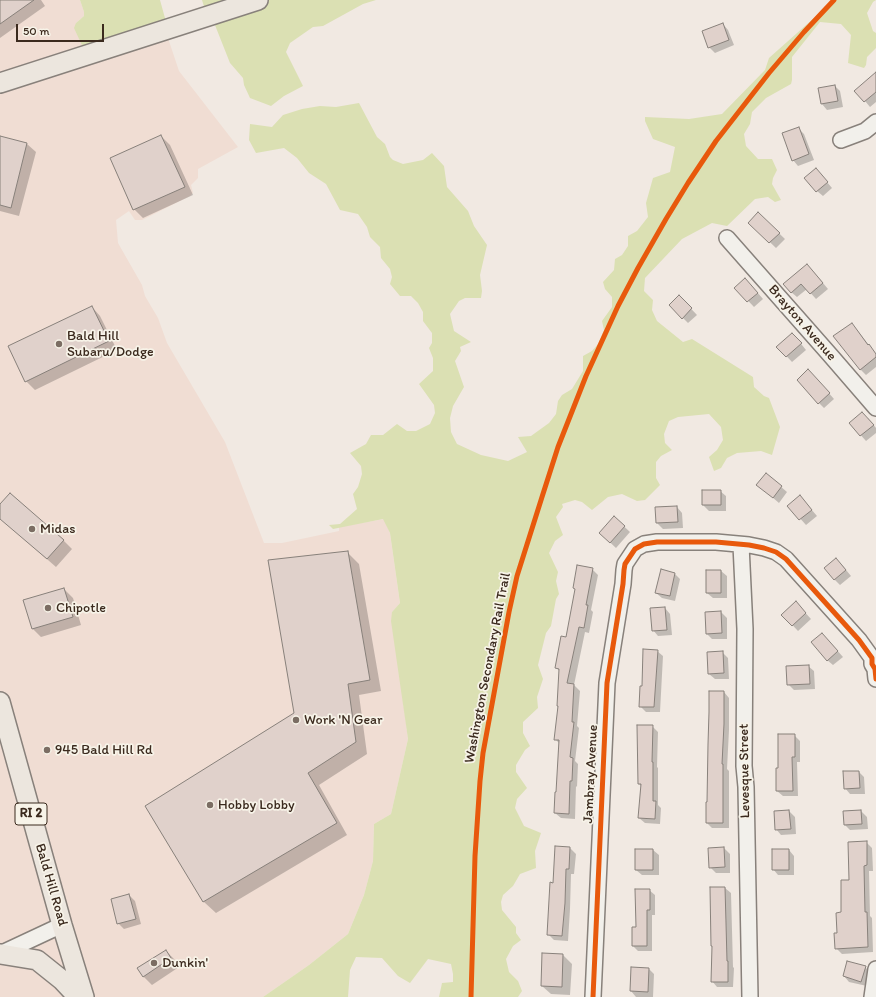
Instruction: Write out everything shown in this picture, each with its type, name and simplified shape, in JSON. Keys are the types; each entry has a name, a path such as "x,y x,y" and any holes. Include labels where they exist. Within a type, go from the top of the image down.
{"main road":[{"path":"0,83 258,0"},
{"name":"Bald Hill Road","path":"0,702 62,925 84,997"},
{"path":"1,954 37,960 62,980 78,997"}],"street":[{"path":"841,140 865,131 876,122"},
{"name":"Brayton Avenue","path":"727,238 876,408"},
{"name":"Jambray Avenue","path":"593,997 608,683 625,564 635,549 644,544 657,542 716,542 741,545"},
{"path":"741,545 749,545 770,550 786,559 868,652 872,658 876,679"},
{"name":"Levesque Street","path":"741,545 745,629 744,766 746,787 750,997"},
{"path":"1,954 62,925"},
{"path":"872,997 876,969"}],"shaded area":[{"path":"0,0 80,0 84,16 76,23 166,32 179,71 238,147 198,169 198,178 191,185 193,193 190,196 142,220 135,220 129,211 116,220 118,243 142,285 145,296 158,318 167,343 225,442 264,543 282,543 339,531 339,527 384,519 390,533 400,603 392,612 408,739 391,814 374,824 373,861 364,895 348,934 309,965 263,997 0,997"}],"green space":[{"path":"80,0 160,0 168,29 86,54 74,28 76,23 84,16"},
{"path":"202,0 376,0 363,4 323,26 313,27 290,43 286,52 303,86 284,96 271,106 250,98 244,85 243,78 230,63 211,15 207,16"},
{"path":"837,0 876,0 873,2 867,13 873,31 876,33 876,48 867,57 864,68 848,63 851,35 841,24 820,22 792,57 791,84 766,98 752,112 750,124 744,134 746,146 758,159 772,159 777,170 772,184 781,200 775,202 768,197 755,199 727,226 712,223 682,239 645,278 644,291 653,300 652,310 657,321 683,342 692,339 753,377 754,387 764,396 769,398 780,427 772,455 761,451 737,453 727,458 721,468 714,471 709,457 717,450 723,440 721,427 709,414 678,417 669,421 664,434 665,443 672,450 661,456 656,462 656,478 660,485 645,500 637,501 622,494 608,497 592,510 582,502 575,500 562,504 563,507 556,517 563,535 555,541 549,553 558,572 556,581 559,594 556,599 551,626 546,633 538,665 543,679 537,697 538,708 523,722 523,733 530,746 525,750 516,765 516,772 527,788 517,799 515,808 524,826 541,833 535,851 536,868 520,874 513,886 503,895 501,902 502,910 516,927 516,933 521,940 513,946 506,959 509,972 518,981 522,991 518,997 439,997 442,983 453,982 451,964 428,959 410,983 398,976 382,958 356,957 350,970 348,997 263,997 309,965 348,934 364,895 373,861 374,824 391,814 408,739 391,621 392,612 400,603 390,533 383,519 333,529 329,525 340,524 357,509 353,494 358,487 362,474 361,466 350,453 366,444 371,435 383,435 397,424 407,431 416,431 430,424 435,413 434,405 419,384 433,371 433,358 429,348 432,343 432,333 423,321 423,312 418,303 411,296 400,296 390,284 392,277 390,269 381,258 380,247 370,237 367,227 358,214 340,210 326,184 309,173 297,158 284,148 256,153 249,140 250,124 272,127 283,115 302,109 320,106 336,107 359,103 377,137 385,144 390,157 393,160 403,164 423,160 432,153 444,166 447,187 468,211 474,226 487,245 480,275 482,291 481,298 465,298 459,301 450,314 454,331 471,342 460,347 461,351 455,361 464,387 453,406 450,418 451,432 457,444 481,455 508,461 527,452 518,437 531,436 549,423 556,414 558,401 562,395 572,389 583,371 583,356 592,351 598,344 604,330 602,321 612,307 612,297 605,289 603,282 614,270 615,259 622,255 628,246 628,236 637,231 648,217 646,203 653,178 670,172 675,147 653,139 645,121 645,117 689,119 722,114 765,70 769,58 824,9"}],"building":[{"path":"0,0 34,0 0,24"},
{"path":"723,23 729,40 708,48 702,31"},
{"path":"876,72 876,92 864,102 854,91"},
{"path":"835,85 838,101 821,104 818,88"},
{"path":"799,127 809,154 792,161 782,133"},
{"path":"161,135 185,187 133,210 110,158"},
{"path":"0,136 27,143 11,208 0,205"},
{"path":"816,168 828,182 816,192 804,178"},
{"path":"758,212 780,233 769,243 748,223"},
{"path":"807,264 823,283 810,294 801,284 791,293 783,284"},
{"path":"745,278 758,293 747,302 734,288"},
{"path":"679,295 692,308 682,319 669,305"},
{"name":"Bald Hill Subaru/Dodge","path":"92,306 109,341 25,382 8,346"},
{"path":"852,323 876,354 876,357 860,370 833,336"},
{"path":"792,333 802,343 786,357 776,347"},
{"path":"808,369 830,393 818,404 797,380"},
{"path":"862,412 874,425 860,436 849,423"},
{"path":"766,473 782,486 773,498 756,485"},
{"path":"702,490 721,490 721,505 702,505"},
{"name":"Midas","path":"10,493 64,540 47,559 0,519 0,504"},
{"path":"800,495 812,510 799,520 787,506"},
{"path":"677,506 678,522 656,523 655,507"},
{"path":"614,516 625,526 610,543 599,533"},
{"path":"348,551 370,680 348,684 356,742 308,773 337,823 203,902 145,806 294,713 268,560"},
{"path":"836,558 846,570 834,580 824,568"},
{"path":"577,565 593,568 586,605 588,605 584,628 579,627 567,683 574,684 572,722 574,722 570,757 573,758 572,781 570,781 569,814 554,813 559,740 554,740 558,706 559,669 555,668 561,636 566,637 575,589 573,588"},
{"path":"661,569 675,573 670,596 655,593"},
{"path":"706,570 721,570 721,593 706,593"},
{"name":"Chipotle","path":"64,588 73,617 32,629 23,600"},
{"path":"796,601 806,613 792,626 781,615"},
{"path":"665,607 667,630 652,631 650,608"},
{"path":"721,611 722,633 706,634 705,612"},
{"path":"822,633 838,651 827,661 811,642"},
{"path":"643,649 658,650 654,707 639,707 640,686 642,686"},
{"path":"723,651 724,673 708,674 707,652"},
{"path":"809,665 810,684 787,685 786,666"},
{"path":"709,691 724,691 722,764 723,823 706,823"},
{"path":"637,725 653,725 652,762 653,801 656,801 655,819 638,818 641,784 638,784"},
{"path":"778,734 795,734 795,757 792,757 793,791 776,791"},
{"path":"843,771 859,771 860,788 844,789"},
{"path":"789,810 791,829 775,830 774,811"},
{"path":"861,810 862,824 844,825 843,811"},
{"path":"867,841 867,865 864,866 865,912 867,912 868,947 835,949 834,933 837,933 836,913 841,912 841,880 849,880 848,842"},
{"path":"555,846 570,847 569,869 566,869 562,936 547,935 550,882 553,883"},
{"path":"724,847 725,867 709,868 708,848"},
{"path":"635,849 653,849 653,870 635,870"},
{"path":"772,849 789,849 789,870 772,870"},
{"path":"710,887 725,887 728,982 711,982 712,946"},
{"path":"635,889 650,889 650,910 647,910 647,946 632,946 632,927 636,927"},
{"path":"129,894 136,919 117,924 111,899"},
{"name":"Dunkin'","path":"166,950 171,958 143,977 137,968"},
{"path":"542,953 563,954 562,987 541,986"},
{"path":"847,961 866,966 861,982 843,976"},
{"path":"631,967 649,968 648,992 630,991"}],"cycle path":[{"name":"Washington Secondary Rail Trail","path":"471,997 475,856 483,753 517,576 558,447 586,376 618,306 638,268 688,183 716,141 769,73 834,0"},
{"path":"593,997 607,683 625,564 635,549 644,544 657,542 716,542 749,545 776,552 786,559 859,640 872,658 876,679"}],"place":[{"name":"Bald Hill Subaru/Dodge","path":"59,344"},
{"name":"Midas","path":"32,529"},
{"name":"Chipotle","path":"48,608"},
{"name":"Work 'N Gear","path":"296,720"},
{"name":"945 Bald Hill Rd","path":"47,750"},
{"name":"Hobby Lobby","path":"210,805"},
{"name":"Dunkin'","path":"154,963"}]}
